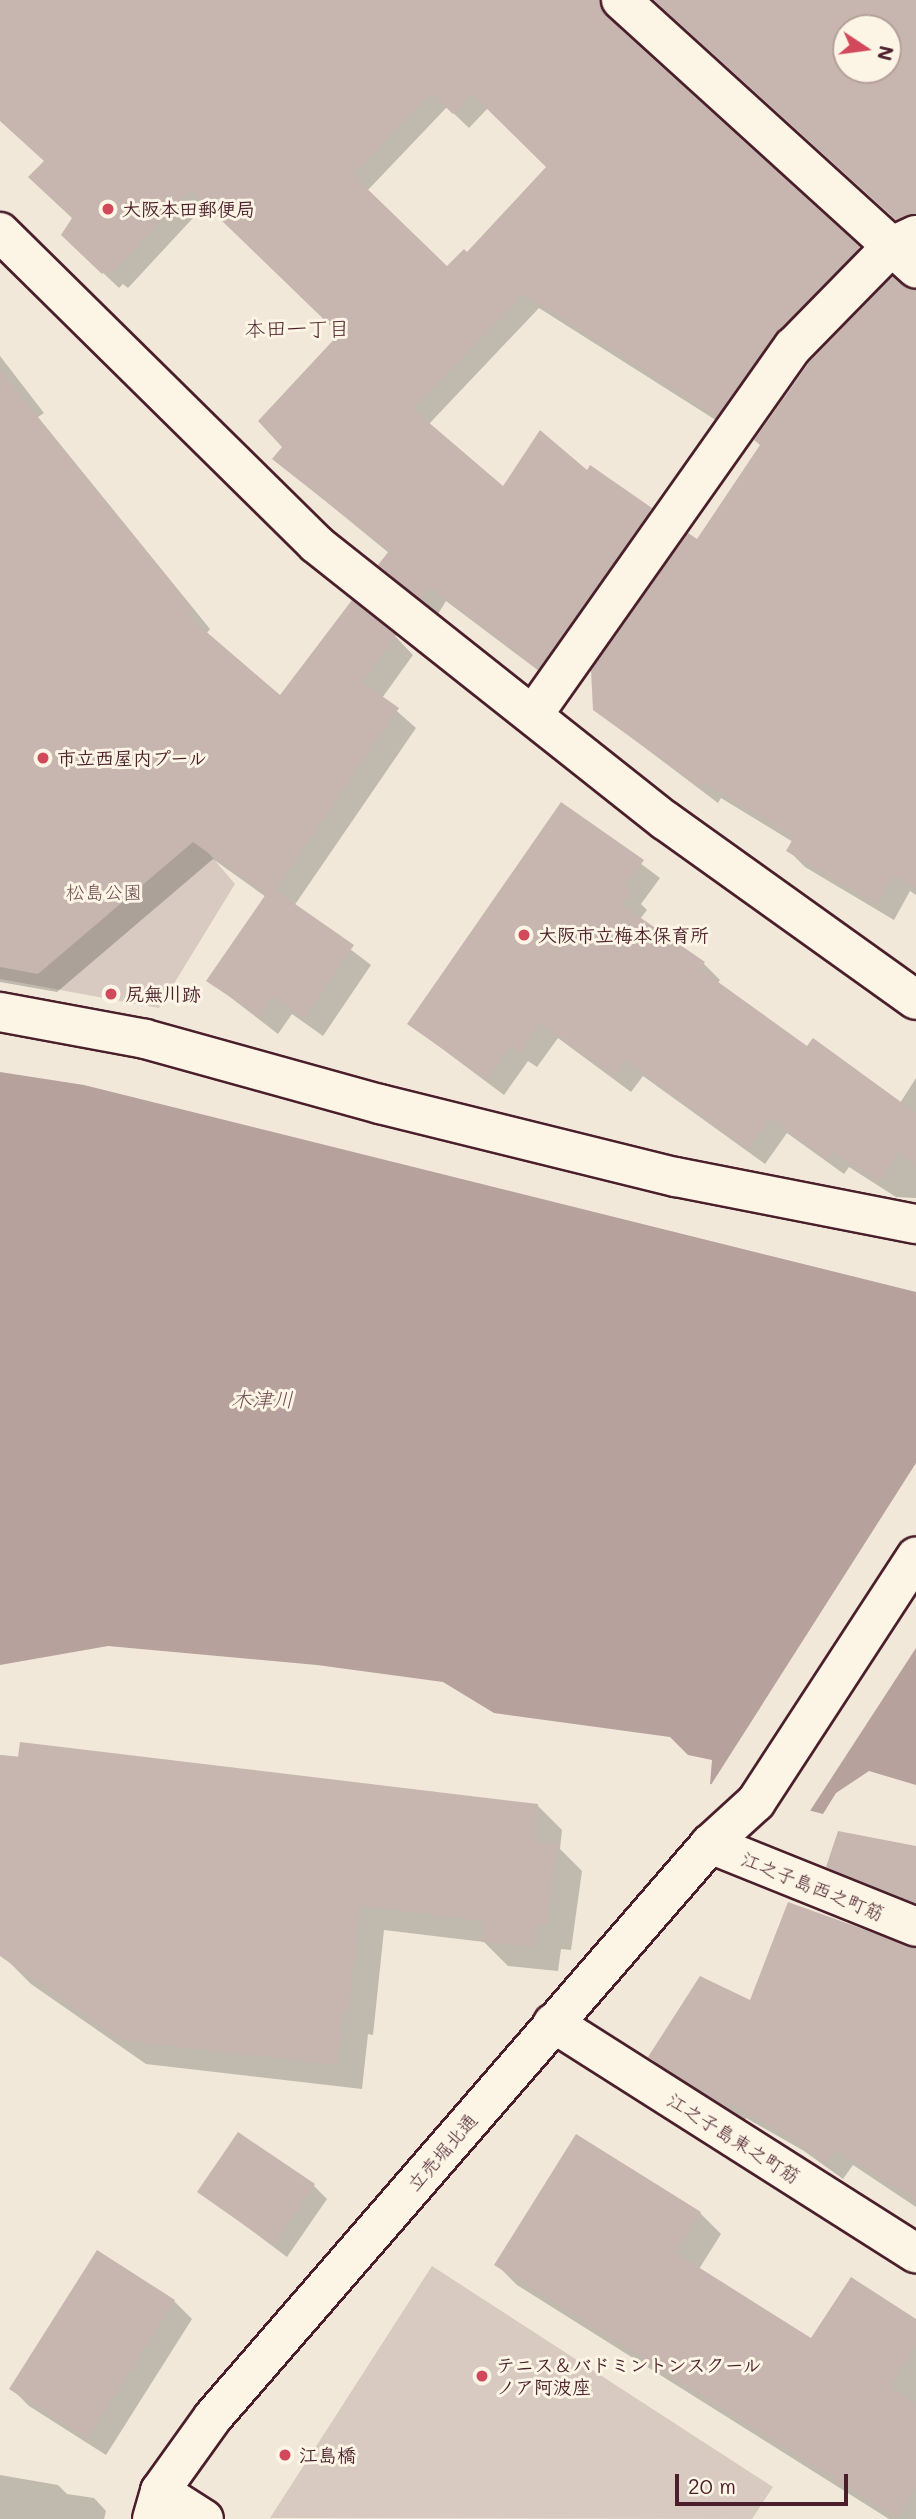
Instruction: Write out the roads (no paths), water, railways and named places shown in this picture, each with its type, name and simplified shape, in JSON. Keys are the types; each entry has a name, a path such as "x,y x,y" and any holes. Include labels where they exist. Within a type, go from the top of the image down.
{"street":[{"path":"533,715 793,347 908,250 621,0"},
{"path":"0,232 316,544 666,821 916,1000"},
{"path":"0,1012 145,1039 380,1104 676,1177 916,1224"},
{"name":"立売堀北通","path":"156,2505 213,2417 710,1844 756,1802 916,1557"},
{"name":"江之子島西之町筋","path":"710,1844 916,1927"},
{"name":"江之子島東之町筋","path":"553,2024 916,2253"},
{"path":"156,2505 204,2519"}],"water":[{"name":"木津川","path":"0,1072 84,1085 916,1292 916,1785 869,1771 836,1793 823,1814 710,1784 712,1760 688,1755 670,1737 494,1713 443,1682 317,1665 108,1646 0,1665"}],"place":[{"name":"大阪本田郵便局","path":"108,209"},
{"name":"市立西屋内プール","path":"43,758"},
{"name":"大阪市立梅本保育所","path":"524,935"},
{"name":"尻無川跡","path":"111,994"},
{"name":"テニス＆バドミントンスクール ノア阿波座","path":"482,2376"},
{"name":"江島橋","path":"285,2455"}],"district":[{"name":"本田一丁目","path":"297,328"}],"park label":[{"name":"松島公園","path":"104,892"}]}
